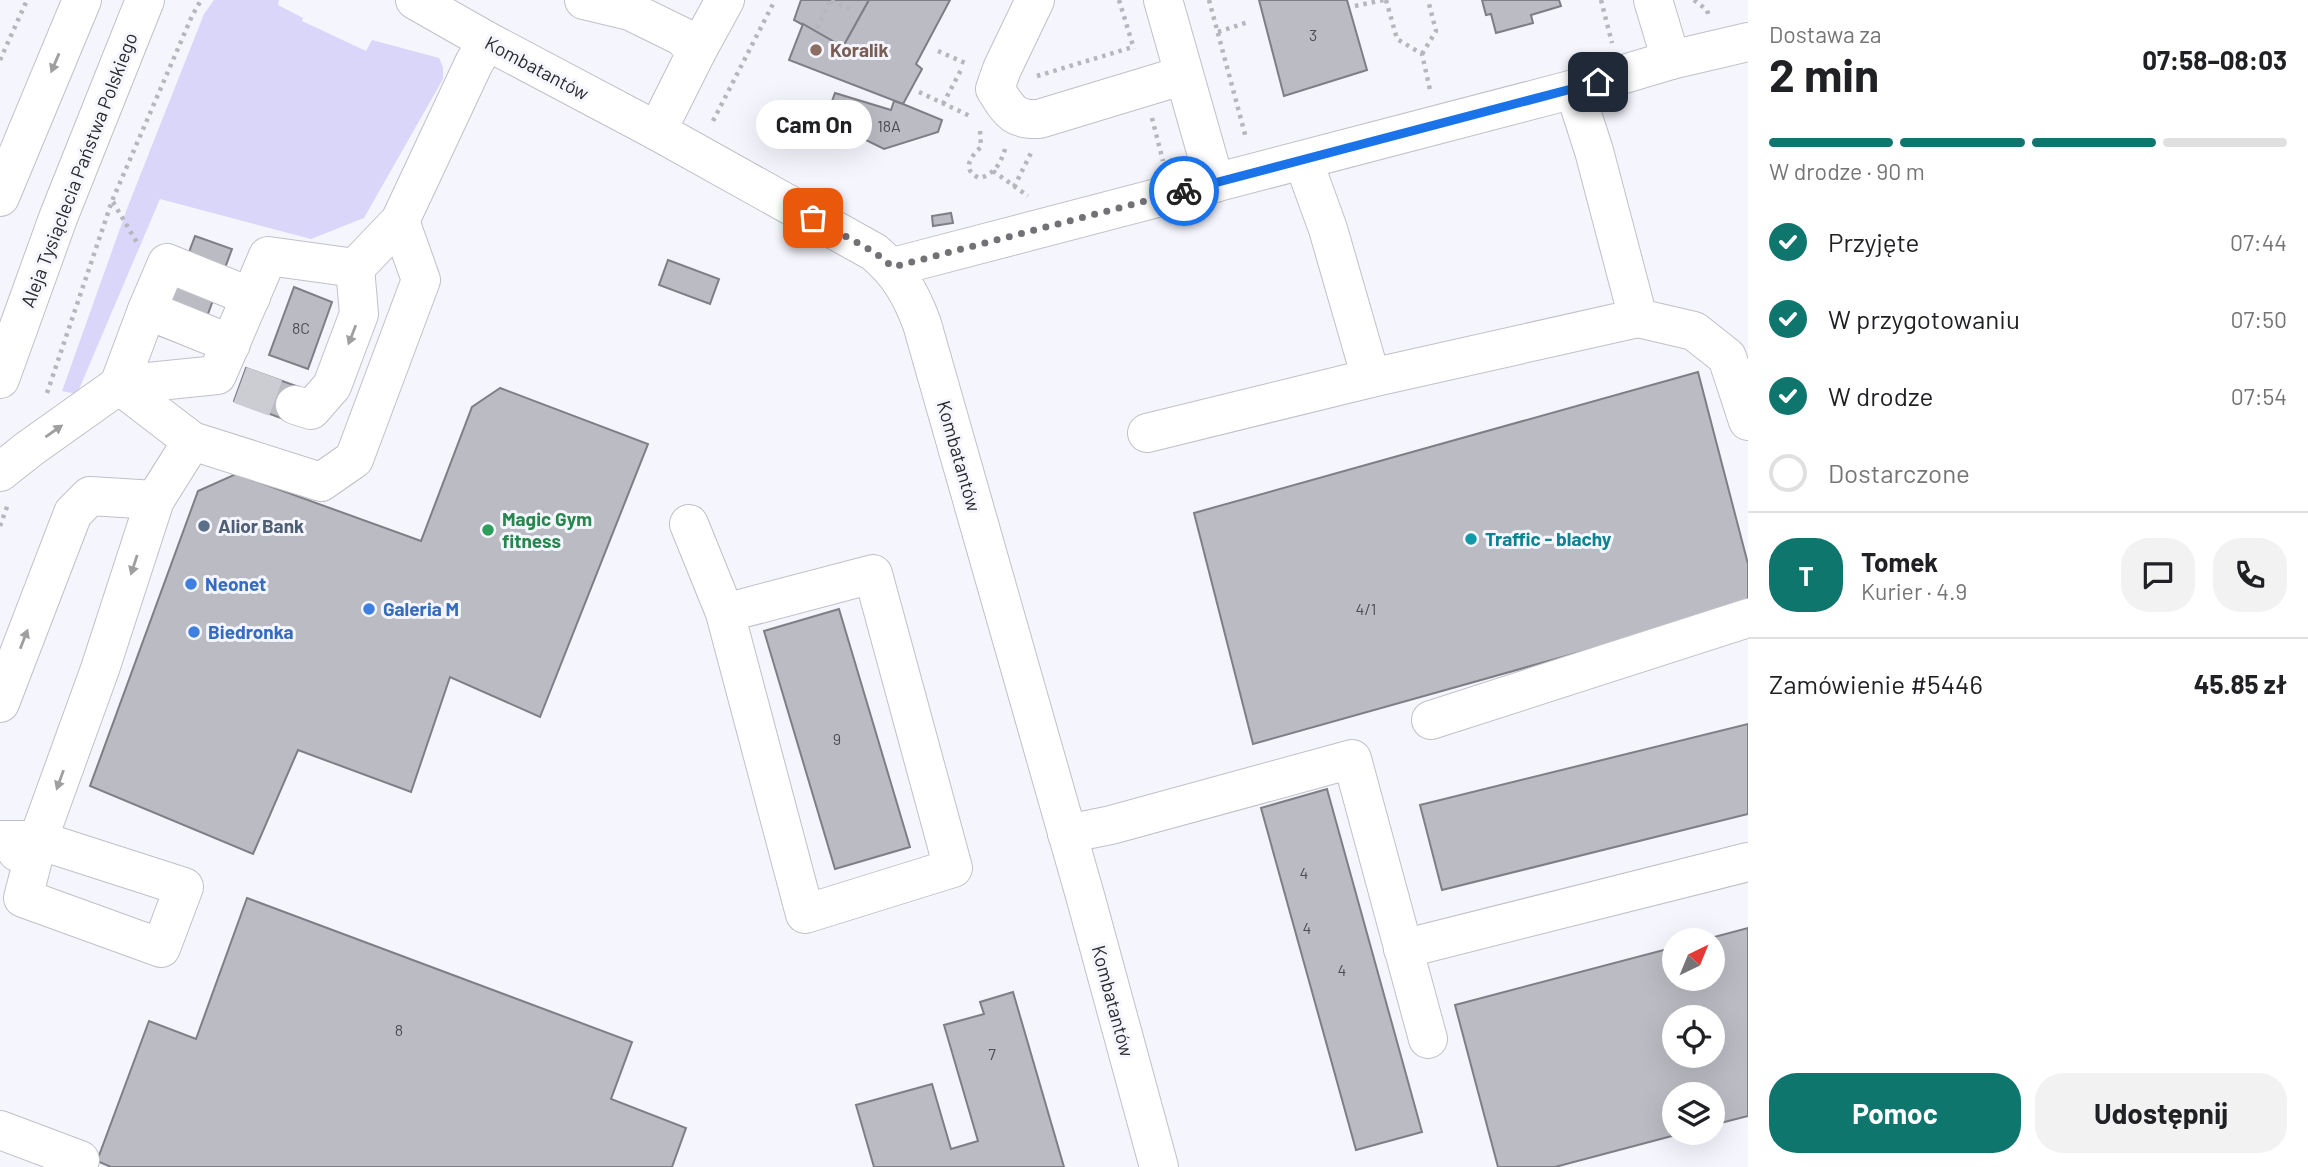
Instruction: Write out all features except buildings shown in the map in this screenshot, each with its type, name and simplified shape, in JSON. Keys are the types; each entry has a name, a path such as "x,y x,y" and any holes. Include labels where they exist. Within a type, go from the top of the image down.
{"street":[{"path":"0,197 82,0"},
{"name":"Aleja Tysiąclecia Państwa Polskiego","path":"0,379 58,218 145,0"},
{"path":"584,0 630,11 683,37 696,53"},
{"path":"657,131 725,0"},
{"path":"1035,0 1002,69 996,89 1010,113 1024,120 1039,119 1184,75"},
{"path":"1163,0 1215,183"},
{"path":"1653,0 1671,61"},
{"name":"Kombatantów","path":"414,2 657,131 874,252 893,267 914,302 922,324 1159,1167"},
{"path":"295,405 311,410 332,386 359,314 355,268 400,221 474,63 487,41"},
{"path":"893,267 1748,42"},
{"path":"1574,89 1594,151 1638,318"},
{"path":"1303,160 1328,229 1371,379"},
{"path":"119,385 192,441 321,482 354,459 421,280 400,221"},
{"path":"229,368 251,297 268,256 355,268"},
{"path":"119,385 167,263 251,297"},
{"path":"153,295 229,368"},
{"path":"1147,433 1638,318 1694,331 1727,356 1748,421"},
{"path":"5,486 29,449 119,385 229,368"},
{"path":"0,862 38,840 100,668 155,500 192,441"},
{"path":"0,703 73,513 90,496 155,500"},
{"path":"689,524 725,613 805,914 953,868 873,574 725,613"},
{"path":"1431,720 1748,618"},
{"path":"1067,834 1111,825 1352,759 1428,1039"},
{"path":"0,840 38,840"},
{"path":"1404,949 1748,862"},
{"path":"0,1130 80,1160"}],"path":[{"path":"0,60 27,0"},
{"path":"29,449 112,201 201,0"},
{"path":"713,121 775,0"},
{"path":"817,28 831,0 850,9"},
{"path":"1209,0 1248,146"},
{"path":"1355,5 1385,0 1397,39 1422,54"},
{"path":"1428,0 1436,31 1422,54 1432,100"},
{"path":"1601,0 1614,48"},
{"path":"1218,32 1248,22"},
{"path":"919,92 970,116 996,89 1133,47"},
{"path":"938,51 965,63"},
{"path":"980,126 981,147 969,160 971,175 979,178 993,171 1002,159 1006,146"},
{"path":"1014,187 1028,164 1032,143"},
{"path":"993,171 1032,199"},
{"path":"112,201 153,295"},
{"path":"0,526 5,486"}],"shaded area":[{"path":"214,0 279,0 278,5 303,18 302,21 366,51 372,40 439,58 443,67 443,79 364,218 311,239 160,199 77,394 62,391 128,206 204,14"}],"tunnel":[{"path":"240,385 295,405"}],"way so far":[{"path":"813,218 874,252 893,267 1184,191"}],"place":[{"name":"Koralik","path":"816,50"},
{"name":"Cam On","path":"813,218"},
{"name":"Alior Bank","path":"204,526"},
{"name":"Magic Gym fitness","path":"488,530"},
{"name":"Traffic - blachy","path":"1471,539"},
{"name":"Neonet","path":"191,584"},
{"name":"Galeria M","path":"369,609"},
{"name":"Biedronka","path":"194,632"}],"route":[{"path":"1184,191 1598,82"}]}
